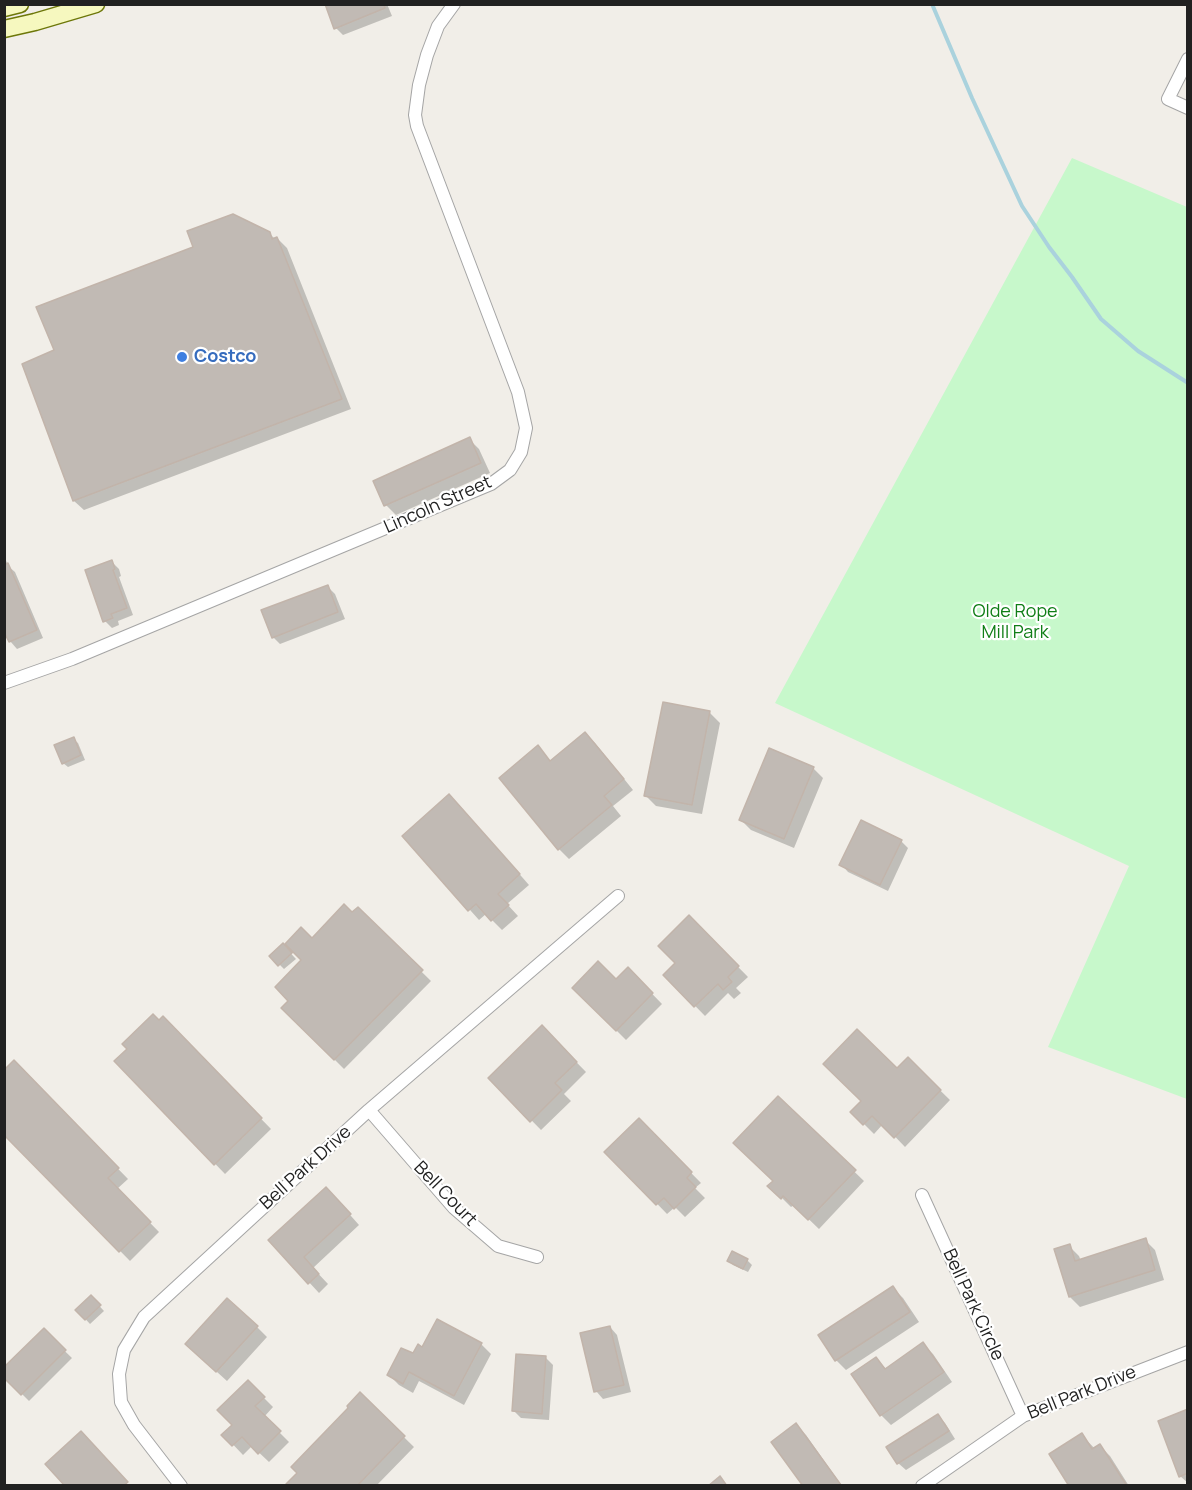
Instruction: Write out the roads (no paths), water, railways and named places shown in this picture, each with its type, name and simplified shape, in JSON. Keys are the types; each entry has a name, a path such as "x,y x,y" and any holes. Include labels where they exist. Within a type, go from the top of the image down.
{"main road":[{"path":"4,8 20,4"},
{"path":"4,29 96,4"}],"street":[{"name":"Lincoln Street","path":"4,683 72,659 491,484 510,470 521,452 526,428 518,392 417,126 415,115 419,85 427,55 438,26 454,4"},
{"path":"1188,59 1168,99 1188,108"},
{"name":"Bell Park Drive","path":"181,1485 134,1425 121,1402 119,1374 124,1350 144,1317 369,1110 618,896"},
{"name":"Bell Court","path":"369,1110 454,1208 498,1246 537,1257"},
{"name":"Bell Park Circle","path":"922,1195 1023,1416"},
{"name":"Bell Park Drive","path":"922,1485 1023,1416 1188,1352"}],"waterway":[{"path":"932,4 1022,206 1049,247 1101,319 1138,351 1188,383"}],"place":[{"name":"Costco","path":"182,357"}],"park label":[{"name":"Olde Rope Mill Park","path":"1015,622"}]}
